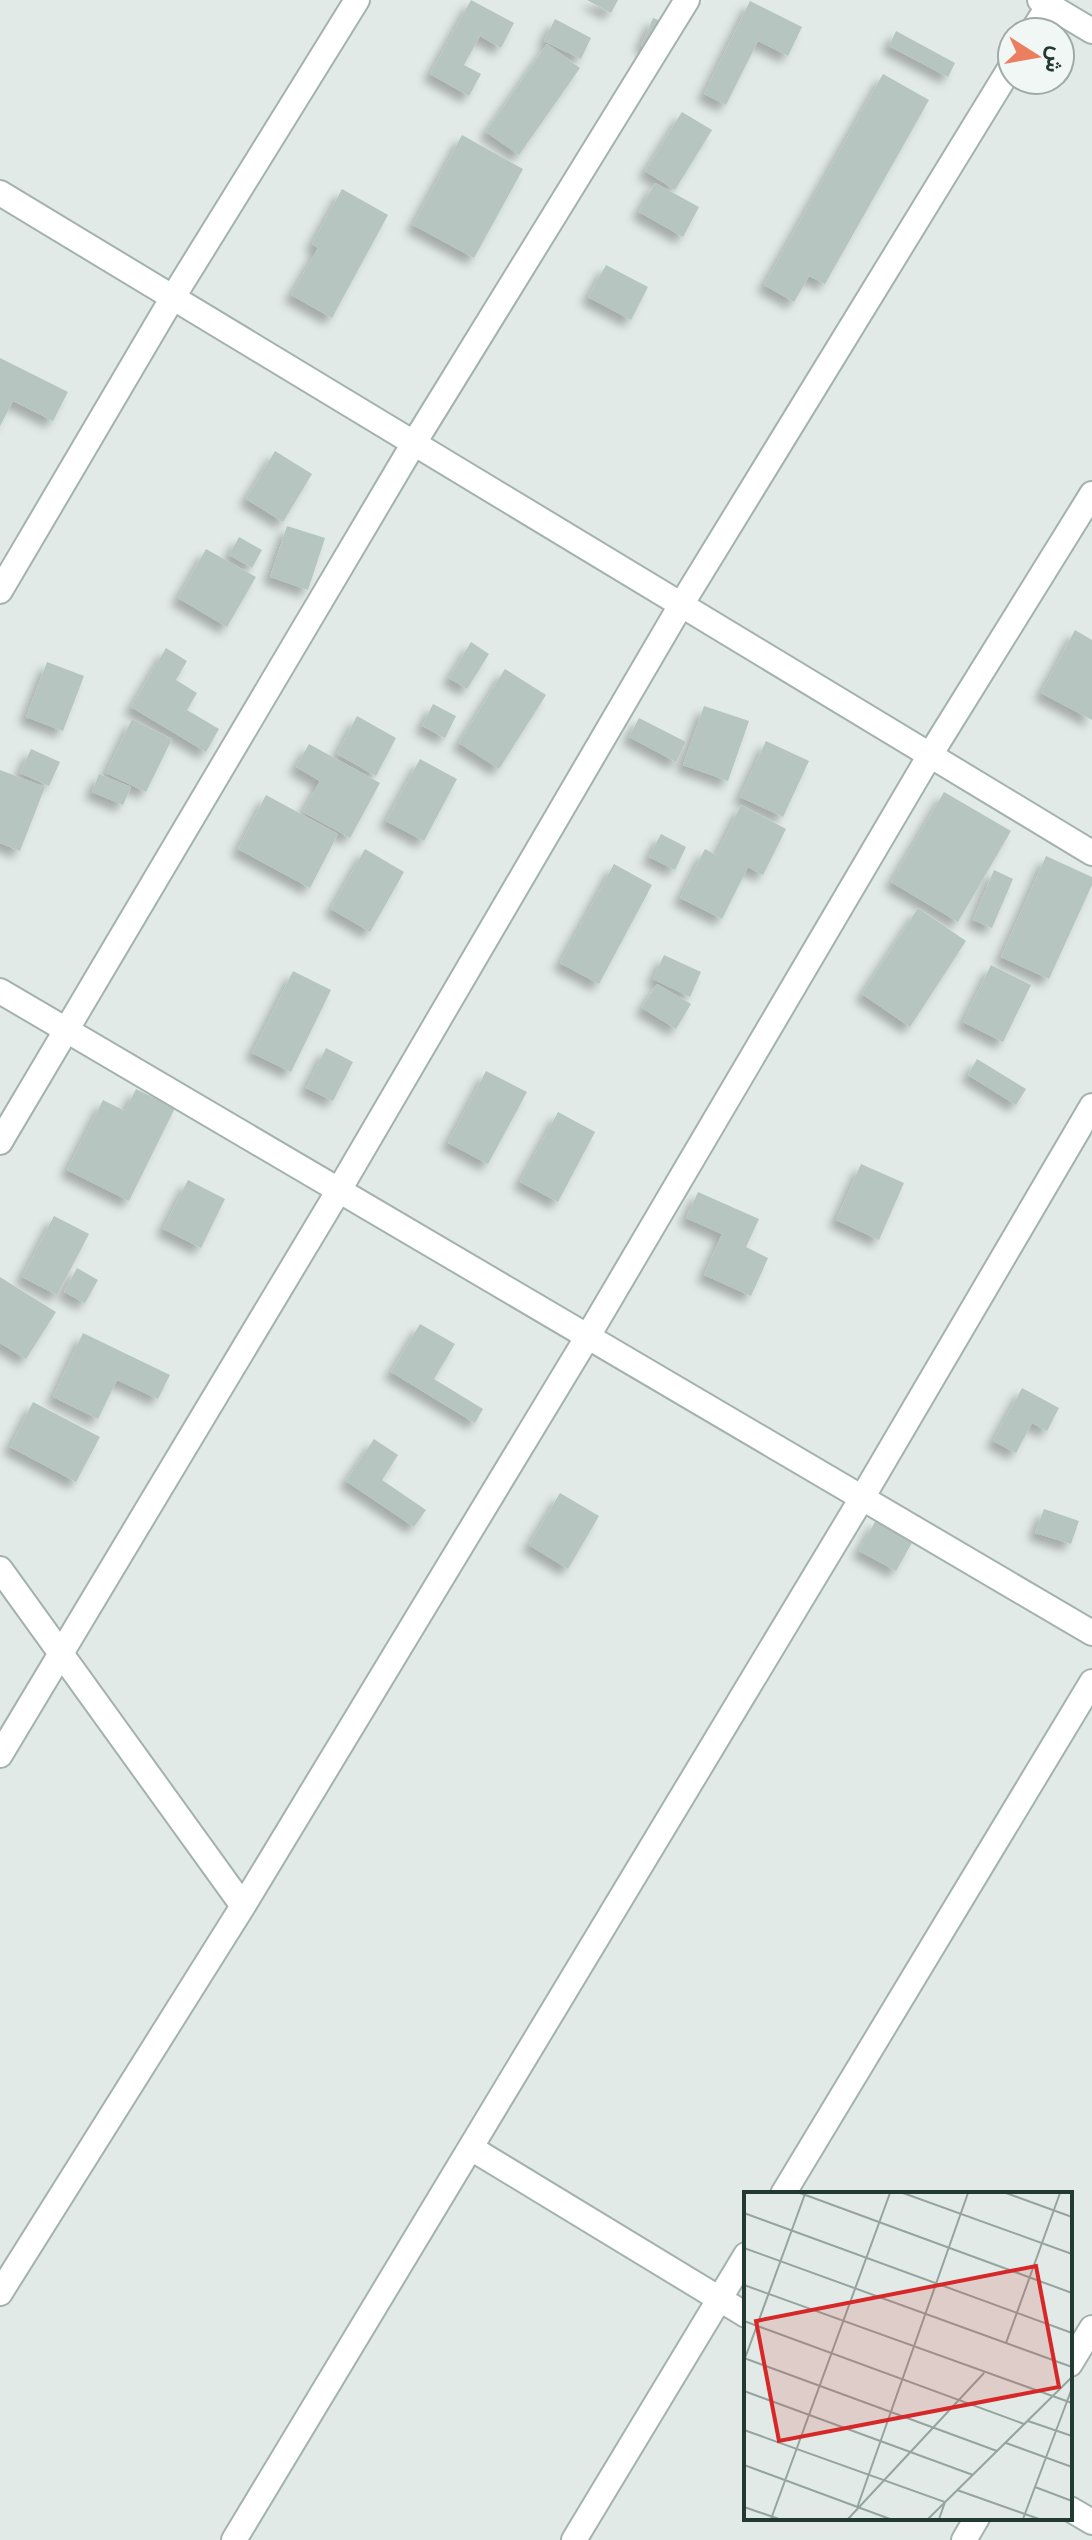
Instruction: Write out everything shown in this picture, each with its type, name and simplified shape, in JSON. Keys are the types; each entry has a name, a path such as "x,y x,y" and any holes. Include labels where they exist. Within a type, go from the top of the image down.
{"street":[{"path":"0,591 173,297 357,0"},
{"path":"0,1142 414,443 687,0"},
{"path":"1047,2 1092,31"},
{"path":"0,1755 339,1190 681,605 996,91"},
{"path":"0,193 1092,853"},
{"path":"0,2293 243,1906 588,1336 930,755 1092,494"},
{"path":"0,991 1092,1633"},
{"path":"234,2540 862,1498 1092,1106"},
{"path":"0,1569 243,1906"},
{"path":"784,2192 1092,1682"},
{"path":"471,2148 744,2314"},
{"path":"574,2540 744,2258"},
{"path":"1072,2361 1092,2328"},
{"path":"1072,2510 1092,2522"},
{"path":"964,2540 976,2520"}],"building":[{"path":"471,0 514,23 501,48 480,36 464,65 481,74 469,96 430,74"},
{"path":"587,0 618,0 611,13"},
{"path":"750,1 802,27 788,56 758,41 726,105 704,94"},
{"path":"653,18 669,24 656,52 641,46"},
{"path":"555,19 591,38 581,59 544,41"},
{"path":"896,31 955,63 948,77 889,46"},
{"path":"547,44 580,68 519,155 486,132"},
{"path":"883,74 929,100 825,284 809,276 794,302 764,285"},
{"path":"682,112 712,130 675,190 645,171"},
{"path":"462,135 523,169 474,258 413,225"},
{"path":"655,183 699,207 683,237 639,212"},
{"path":"342,189 388,215 332,318 291,295 318,248 312,244"},
{"path":"606,265 648,287 631,320 588,297"},
{"path":"0,358 68,392 53,421 13,401 0,426"},
{"path":"275,451 312,474 283,522 246,499"},
{"path":"287,526 325,538 308,590 270,577"},
{"path":"239,537 262,550 252,568 229,555"},
{"path":"206,549 256,577 227,627 178,598"},
{"path":"1075,630 1092,640 1092,720 1041,693"},
{"path":"471,642 489,654 467,689 449,678"},
{"path":"166,648 187,661 176,680 197,693 187,710 219,729 206,752 131,707"},
{"path":"47,662 84,676 63,731 26,717"},
{"path":"505,669 546,695 499,769 459,743"},
{"path":"433,704 456,716 445,738 422,726"},
{"path":"704,706 749,721 728,781 683,765"},
{"path":"357,716 396,738 376,776 337,754"},
{"path":"639,718 686,742 676,762 629,737"},
{"path":"132,719 172,739 146,792 106,773"},
{"path":"766,741 809,761 783,817 740,797"},
{"path":"309,744 380,783 350,838 303,812 320,781 296,767"},
{"path":"31,749 60,762 49,786 20,773"},
{"path":"420,759 457,779 424,841 386,821"},
{"path":"0,770 45,787 20,851 0,843"},
{"path":"99,774 131,787 123,805 92,792"},
{"path":"944,792 1011,831 958,922 891,882"},
{"path":"266,795 338,834 310,888 238,849"},
{"path":"741,805 786,829 763,875 748,867 722,919 680,898 705,849 716,855"},
{"path":"661,834 686,847 675,870 649,857"},
{"path":"365,849 404,872 370,932 331,909"},
{"path":"1046,856 1092,877 1092,885 1049,979 1001,957"},
{"path":"614,864 652,885 599,984 560,963"},
{"path":"994,870 1013,879 992,928 973,920"},
{"path":"918,908 966,941 910,1027 862,994"},
{"path":"664,955 701,972 690,997 653,979"},
{"path":"991,965 1031,985 1003,1042 963,1022"},
{"path":"293,971 331,990 291,1072 252,1053"},
{"path":"657,984 691,1004 676,1029 642,1008"},
{"path":"326,1048 353,1062 333,1101 306,1088"},
{"path":"977,1059 1026,1089 1016,1105 968,1075"},
{"path":"486,1071 527,1092 488,1164 448,1143"},
{"path":"136,1089 175,1108 129,1201 67,1170 103,1100 125,1111"},
{"path":"558,1112 595,1132 558,1202 520,1182"},
{"path":"861,1164 904,1183 879,1240 836,1220"},
{"path":"188,1180 225,1199 201,1248 163,1229"},
{"path":"698,1192 759,1219 746,1247 768,1258 751,1296 704,1275 722,1234 686,1218"},
{"path":"54,1216 89,1234 57,1295 22,1277"},
{"path":"77,1268 98,1280 85,1303 64,1292"},
{"path":"0,1277 56,1312 26,1359 0,1343"},
{"path":"420,1324 455,1344 434,1379 483,1409 475,1423 391,1372"},
{"path":"83,1333 170,1375 158,1399 117,1380 98,1419 53,1397"},
{"path":"1022,1388 1059,1408 1047,1431 1032,1423 1016,1453 993,1441"},
{"path":"33,1402 100,1437 76,1482 10,1447"},
{"path":"374,1439 398,1455 382,1480 426,1510 414,1527 346,1481"},
{"path":"560,1493 599,1516 568,1569 529,1545"},
{"path":"1044,1509 1079,1521 1071,1544 1035,1533"},
{"path":"876,1520 913,1541 896,1571 859,1551"}]}
